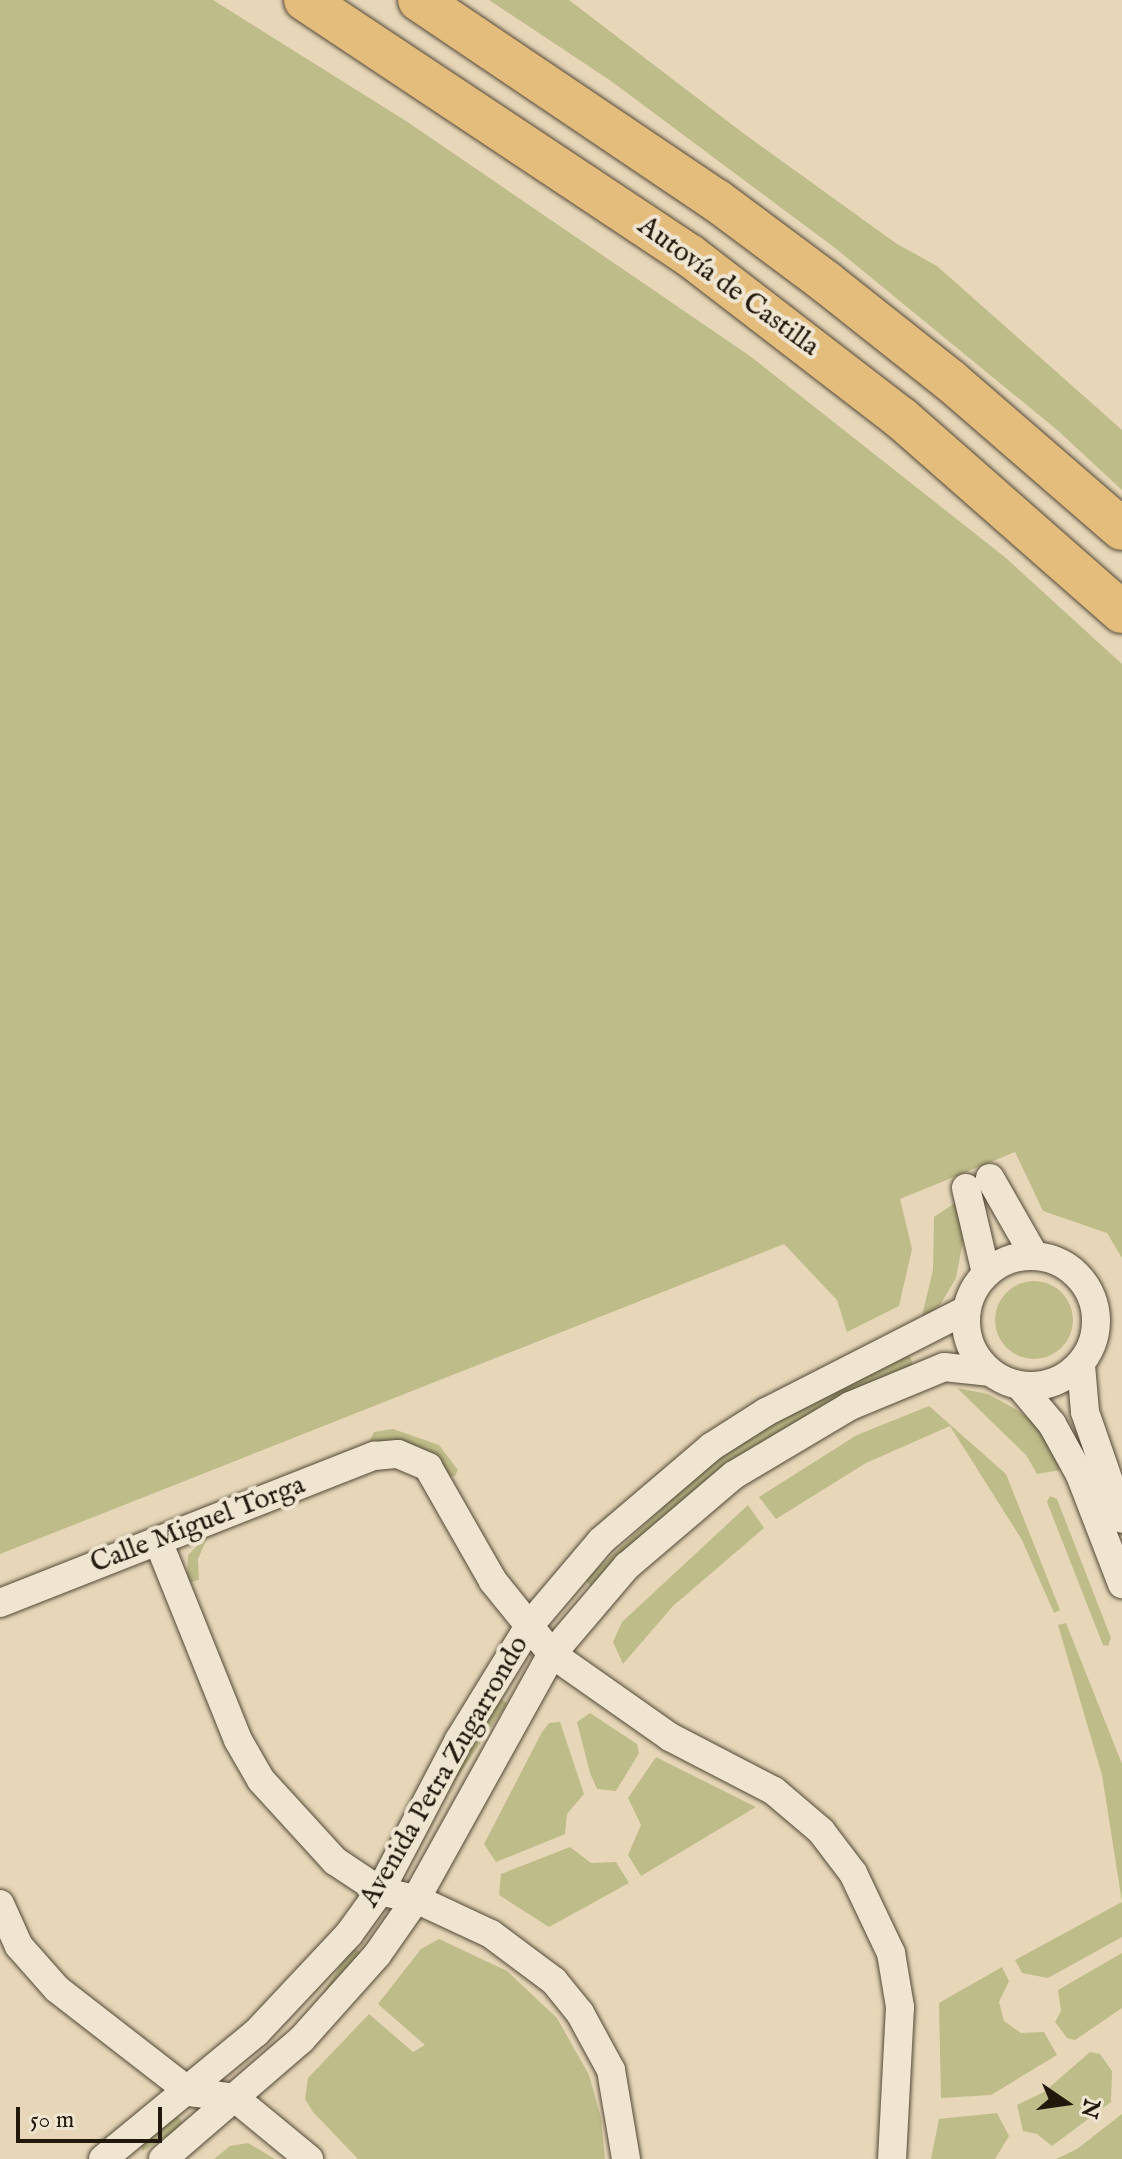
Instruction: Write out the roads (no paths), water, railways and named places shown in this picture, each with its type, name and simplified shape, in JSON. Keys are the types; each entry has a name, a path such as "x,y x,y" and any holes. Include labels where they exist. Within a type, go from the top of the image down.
{"highway":[{"path":"277,0 479,112"},
{"name":"Autovía de Castilla","path":"305,0 479,112 689,255 901,418 1122,612"},
{"path":"419,0 516,61"},
{"path":"433,0 826,282 951,381 1122,529"}],"street":[{"path":"986,1273 978,1183 1034,1255"},
{"path":"1020,1386 1063,1379 1081,1365 1093,1344 1097,1319 1092,1295 1078,1275 1058,1261 1034,1255 1000,1263 986,1273 966,1310 969,1344 989,1372 1020,1386 1052,1424 1080,1475 1122,1584"},
{"name":"Avenida Petra Zugarrondo","path":"103,2159 190,2092 307,1983 380,1891 459,1740 529,1626 601,1541 711,1447 822,1381 966,1310"},
{"path":"1081,1365 1085,1412 1122,1519"},
{"name":"Avenida Petra Zugarrondo","path":"163,2159 235,2098 358,1978 416,1899 552,1654 594,1600 672,1525 796,1434 850,1406 944,1367 989,1372"},
{"name":"Calle Miguel Torga","path":"0,1603 374,1456 398,1454 428,1467 467,1541 529,1626"},
{"path":"158,1541 238,1740 261,1780 335,1861 380,1891 416,1899 491,1934 529,1959 571,2002 611,2070 626,2159"},
{"path":"529,1626 552,1654 670,1737 774,1791 821,1831 853,1873 891,1953 900,2007 892,2159"},
{"path":"0,1904 38,1971 190,2092 235,2098 309,2159"}]}
